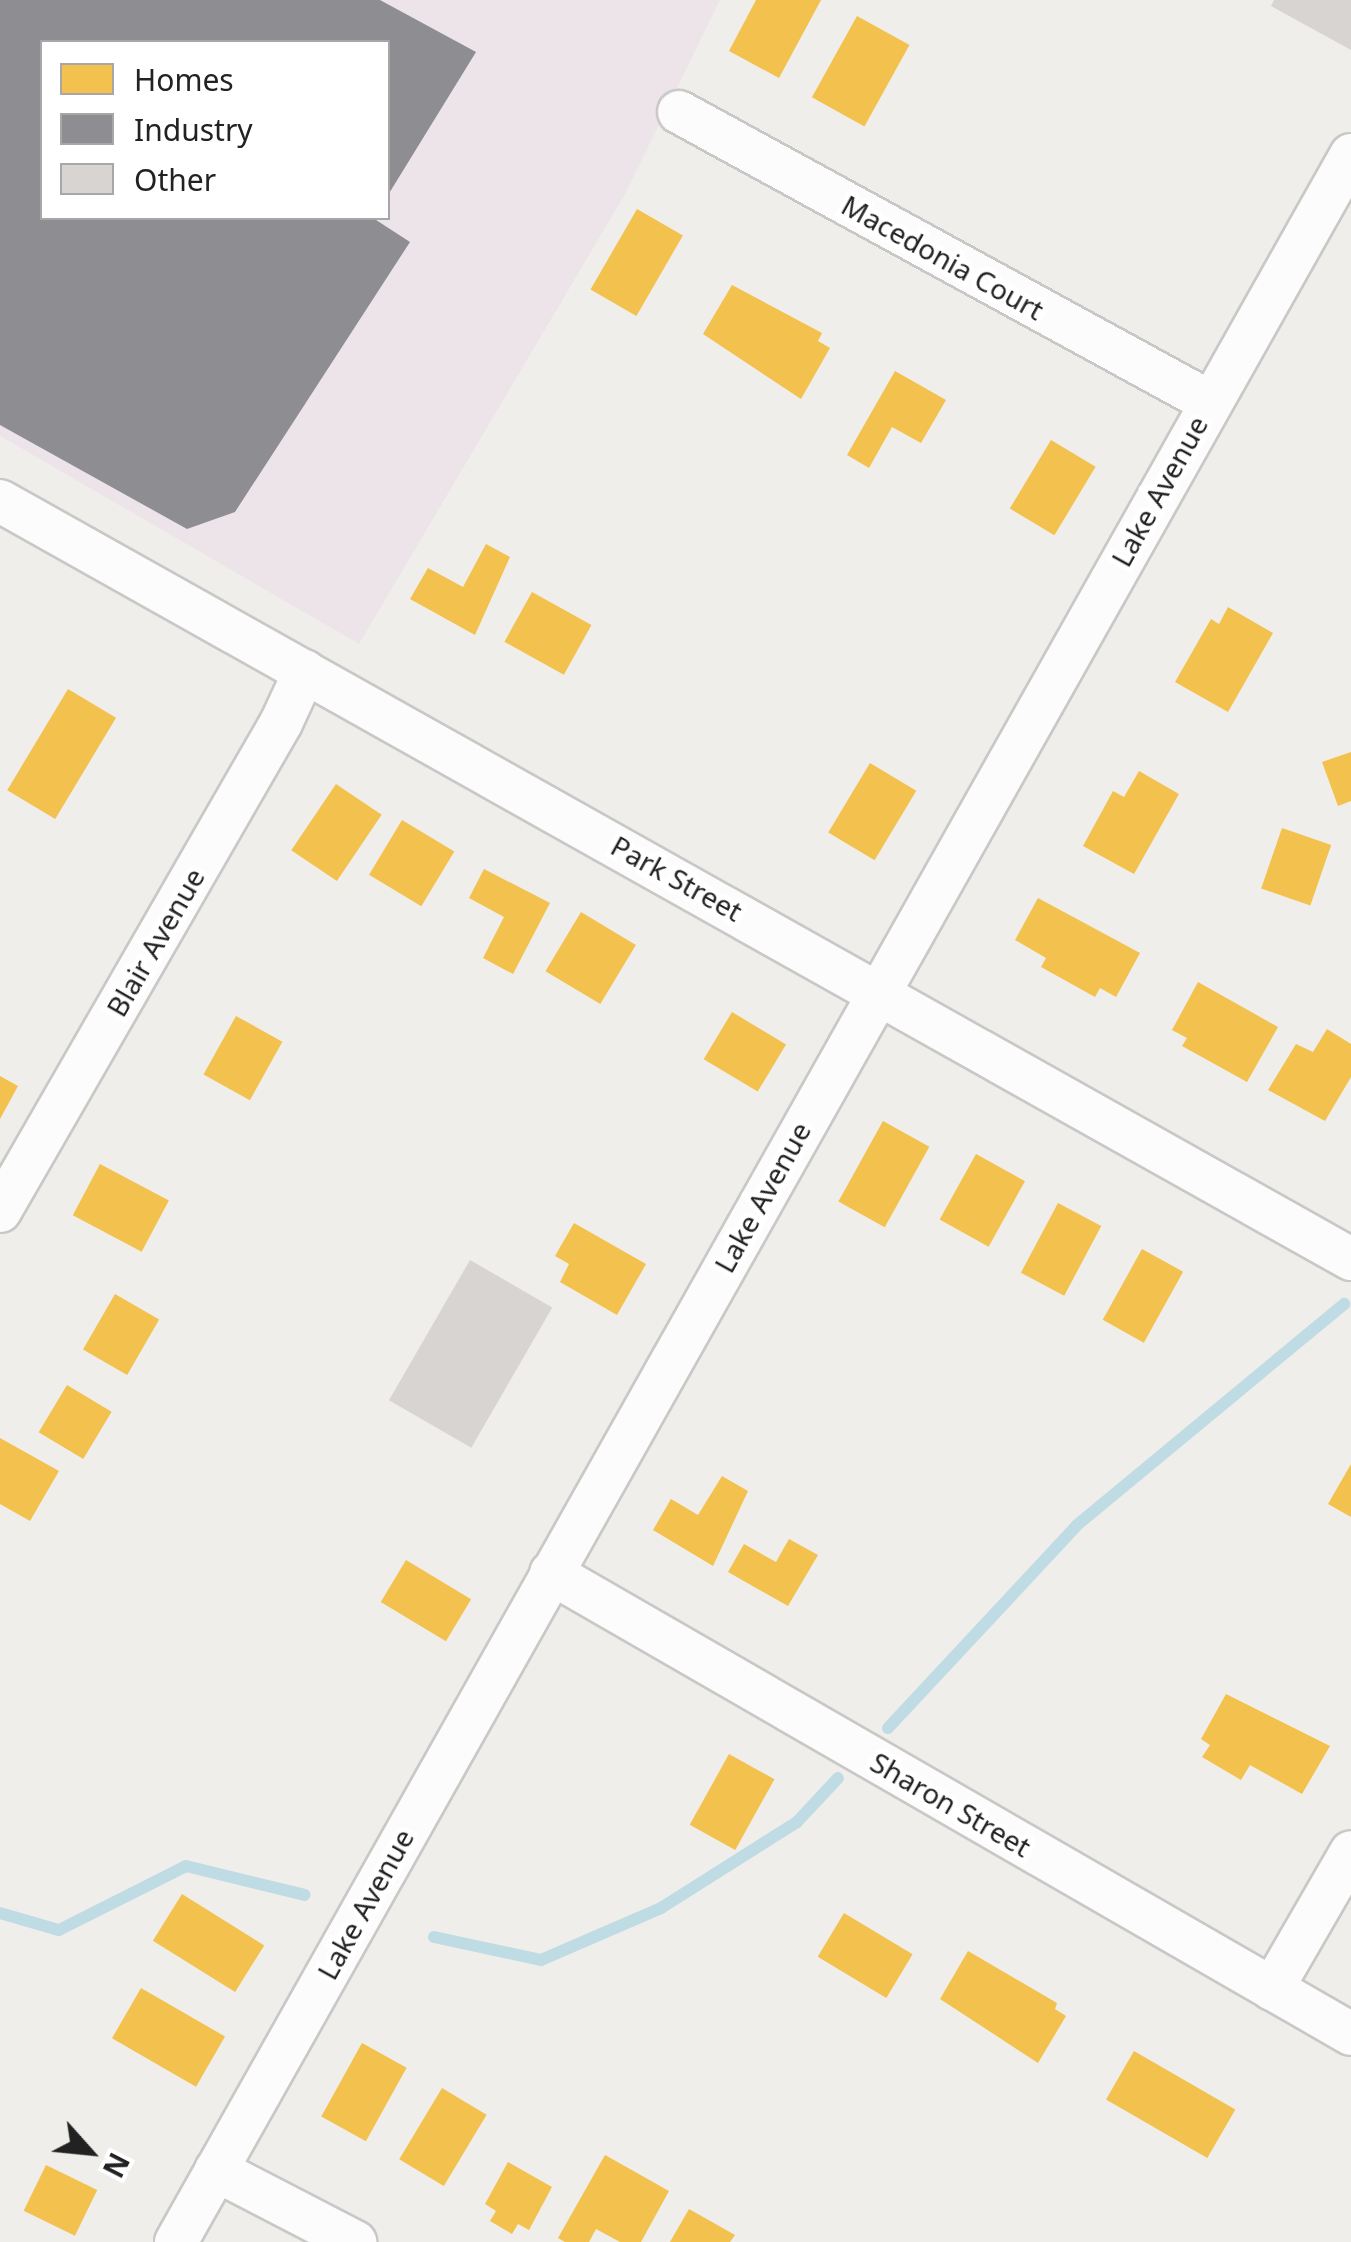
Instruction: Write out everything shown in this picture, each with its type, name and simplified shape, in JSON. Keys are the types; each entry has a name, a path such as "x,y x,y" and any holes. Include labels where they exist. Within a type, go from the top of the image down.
{"street":[{"name":"Macedonia Court","path":"679,112 1208,402"},
{"name":"Lake Avenue","path":"176,2242 1208,402 1351,155"},
{"name":"Park Street","path":"0,501 878,990 1351,1259"},
{"name":"Blair Avenue","path":"0,1210 281,723 305,671"},
{"name":"Sharon Street","path":"551,1573 1351,2034"},
{"path":"1272,1989 1351,1852"},
{"path":"216,2170 355,2242"}],"shaded area":[{"path":"0,0 720,0 624,196 359,644 0,436"}],"building: Homes":[{"path":"756,0 821,0 779,78 729,51"},
{"path":"857,16 909,45 864,126 812,97"},
{"path":"637,209 683,236 636,316 590,290"},
{"path":"732,285 822,333 818,341 830,348 801,399 703,334"},
{"path":"895,371 946,400 921,443 892,427 869,468 847,455"},
{"path":"1051,440 1096,467 1054,535 1010,509"},
{"path":"486,544 510,557 475,635 410,599 428,568 463,587"},
{"path":"532,592 591,625 564,675 504,642"},
{"path":"1228,607 1273,633 1228,712 1175,682 1211,619 1219,624"},
{"path":"68,689 116,718 55,819 7,790"},
{"path":"1351,752 1351,801 1338,806 1322,762"},
{"path":"870,763 916,791 875,860 828,832"},
{"path":"1139,771 1179,794 1134,874 1083,846 1113,791 1124,797"},
{"path":"336,784 382,815 337,881 291,850"},
{"path":"402,820 454,851 421,906 369,875"},
{"path":"1282,828 1331,845 1310,905 1261,889"},
{"path":"484,869 550,903 513,974 483,958 504,917 469,898"},
{"path":"1038,898 1140,953 1116,997 1100,988 1095,997 1041,967 1046,958 1015,940"},
{"path":"581,912 636,945 600,1004 545,971"},
{"path":"1198,982 1278,1027 1247,1082 1182,1046 1187,1038 1172,1030"},
{"path":"732,1012 786,1044 758,1092 704,1059"},
{"path":"236,1016 282,1042 250,1100 204,1075"},
{"path":"1327,1029 1351,1044 1351,1077 1325,1121 1268,1090 1296,1044 1313,1052"},
{"path":"0,1076 18,1086 0,1119"},
{"path":"883,1121 929,1147 885,1227 838,1201"},
{"path":"976,1154 1025,1181 989,1247 940,1220"},
{"path":"100,1164 169,1201 142,1252 73,1215"},
{"path":"1058,1203 1101,1226 1064,1296 1021,1273"},
{"path":"574,1223 646,1264 617,1315 560,1282 569,1264 555,1256"},
{"path":"1142,1249 1183,1272 1144,1343 1103,1320"},
{"path":"115,1294 159,1320 127,1375 83,1349"},
{"path":"67,1385 112,1412 83,1459 39,1432"},
{"path":"0,1438 59,1471 30,1521 0,1504"},
{"path":"1351,1464 1351,1517 1328,1504"},
{"path":"722,1476 748,1491 713,1566 653,1530 671,1499 698,1515"},
{"path":"789,1539 818,1555 788,1606 728,1572 744,1544 776,1562"},
{"path":"406,1560 471,1599 446,1641 381,1602"},
{"path":"1226,1694 1330,1746 1302,1794 1250,1765 1241,1780 1202,1757 1210,1745 1201,1739"},
{"path":"729,1754 774,1779 735,1850 690,1825"},
{"path":"182,1894 264,1945 235,1992 153,1941"},
{"path":"844,1913 913,1954 886,1998 818,1957"},
{"path":"968,1951 1057,2003 1055,2009 1066,2016 1038,2063 940,1999"},
{"path":"141,1988 225,2036 196,2087 112,2038"},
{"path":"362,2043 407,2068 366,2141 321,2116"},
{"path":"1134,2051 1235,2110 1207,2158 1106,2099"},
{"path":"442,2088 487,2115 444,2186 399,2159"},
{"path":"605,2155 669,2191 641,2242 620,2242 596,2229 589,2242 565,2242 558,2238"},
{"path":"508,2162 552,2187 529,2230 518,2224 512,2234 490,2221 496,2211 485,2204"},
{"path":"46,2165 97,2190 75,2236 24,2211"},
{"path":"689,2209 735,2235 730,2242 670,2242"}],"building: Industry":[{"path":"0,0 380,0 476,52 390,192 390,40 40,40 40,220 376,220 410,242 235,512 187,529 0,425"}],"building: Other":[{"path":"1274,0 1351,0 1351,50 1271,6"},
{"path":"470,1260 552,1308 471,1448 389,1400"}],"waterway":[{"path":"888,1728 1077,1525 1344,1304"},
{"path":"434,1937 541,1960 661,1908 797,1822 838,1778"},
{"path":"0,1913 59,1930 186,1866 305,1895"}]}
